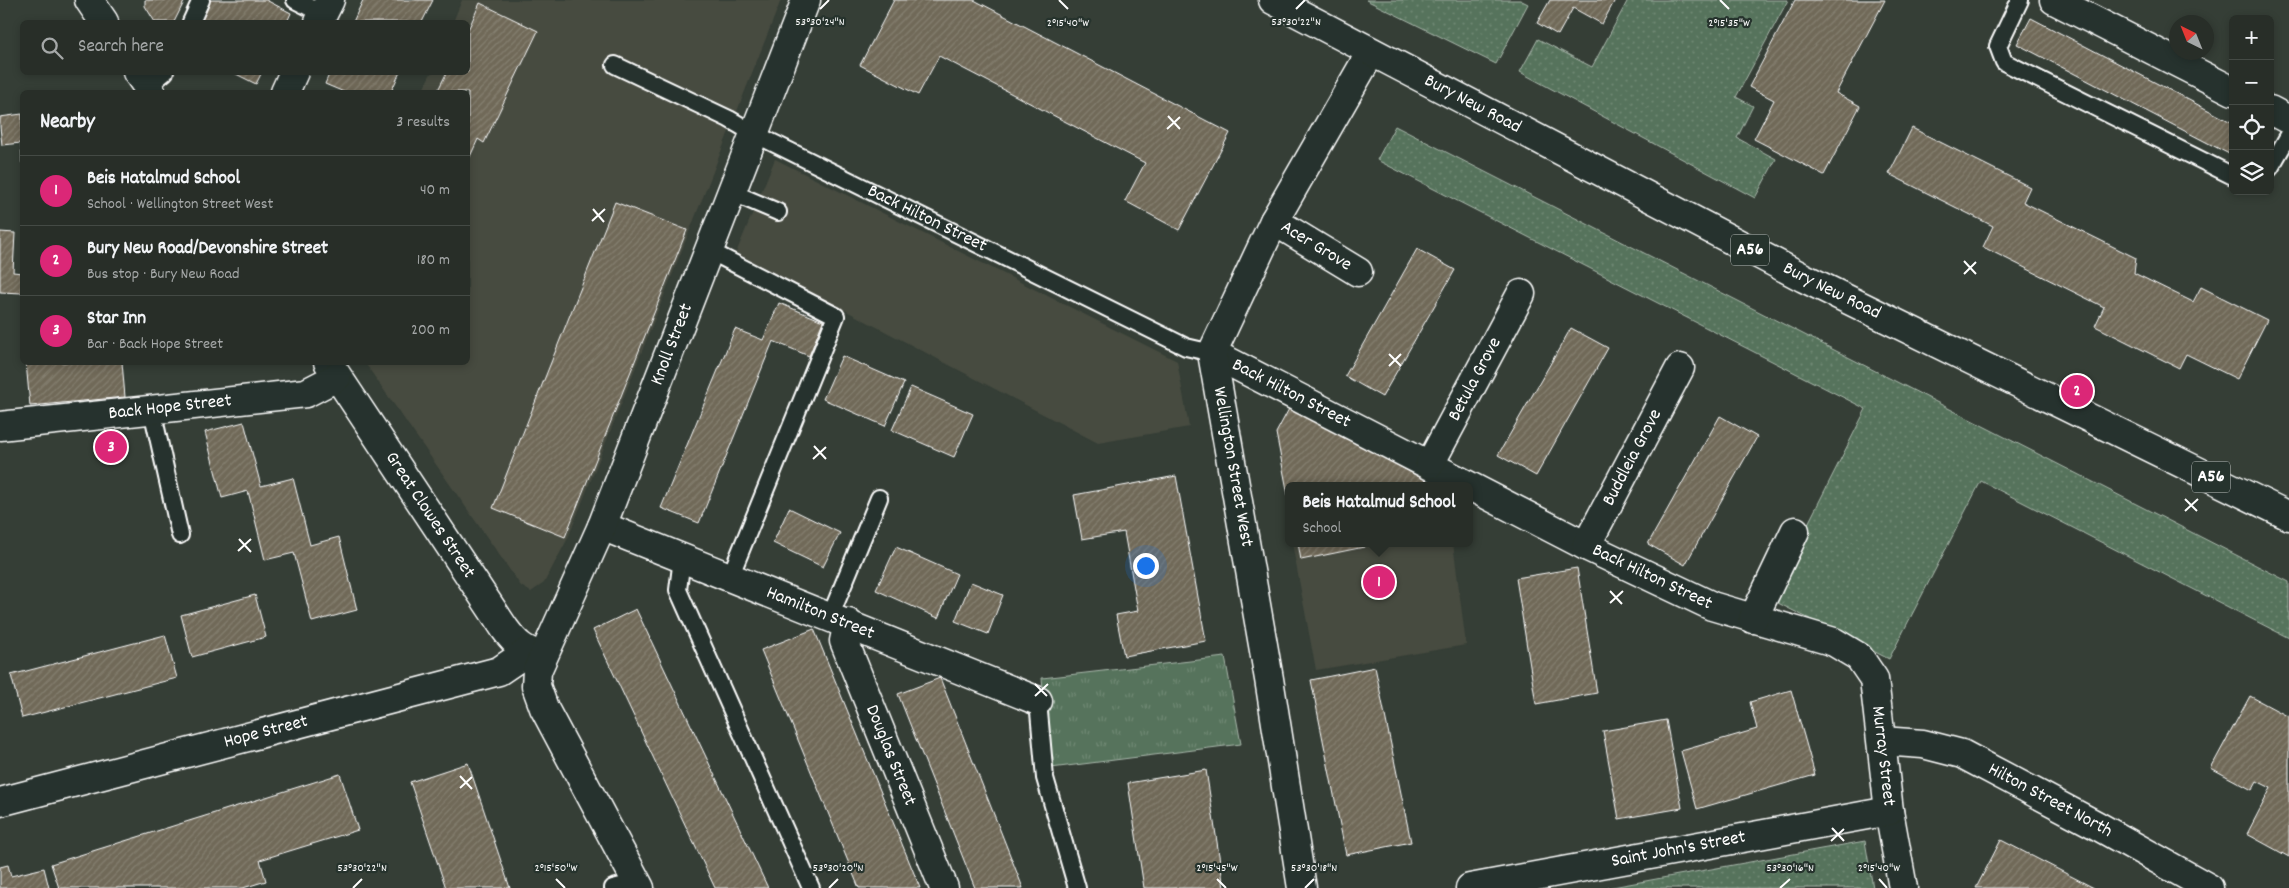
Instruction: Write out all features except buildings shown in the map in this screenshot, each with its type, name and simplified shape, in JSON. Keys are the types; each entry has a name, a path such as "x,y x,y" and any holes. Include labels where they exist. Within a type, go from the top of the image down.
{"main road":[{"path":"88,0 103,20"},
{"name":"Knoll Street","path":"630,886 544,708 536,686 535,654 602,526 806,0"},
{"name":"Bury New Road","path":"1273,0 1804,278 2289,516"},
{"path":"2054,0 2229,89"},
{"path":"1212,353 1274,221 1371,52"},
{"path":"286,90 293,75"},
{"path":"2274,112 2289,120"},
{"name":"Acer Grove","path":"1274,221 1358,272"},
{"name":"Betula Grove","path":"1430,464 1521,294"},
{"name":"Back Hilton Street","path":"1212,353 1464,482"},
{"name":"Wellington Street West","path":"1212,353 1269,679 1302,888"},
{"name":"Buddleia Grove","path":"1586,546 1680,368"},
{"name":"Back Hope Street","path":"0,426 306,393 333,370"},
{"name":"Great Clowes Street","path":"333,370 505,629 516,643 535,654"},
{"name":"Back Hilton Street","path":"1473,487 1586,546 1712,606 1834,642"},
{"name":"Hamilton Street","path":"602,526 1038,701"},
{"path":"1753,619 1795,531"},
{"name":"Douglas Street","path":"839,620 844,640 944,888"},
{"name":"Murray Street","path":"1834,642 1859,657 1874,679 1889,811 1903,888"},
{"name":"Hope Street","path":"0,802 499,671 535,654"},
{"name":"Hilton Street North","path":"1882,741 1923,744 1962,754 2096,825 2208,888"},
{"name":"Saint John's Street","path":"1470,888 1889,811"}],"lane":[{"path":"191,20 201,0"},
{"path":"295,0 324,12"},
{"path":"2020,0 1998,46 2004,62 2229,174"},
{"name":"Back Hilton Street","path":"615,65 686,100 730,119 753,133 1186,347 1212,353"},
{"path":"2274,161 2289,135"},
{"path":"731,192 778,212"},
{"path":"708,250 836,316 730,577"},
{"path":"152,410 180,535"},
{"path":"839,620 879,498"},
{"path":"682,558 678,590 811,888"},
{"path":"1038,701 1044,778 1077,888"}],"shaded area":[{"path":"462,0 781,0 568,538 544,583 531,592 521,586 366,365 470,365 470,90 423,90 430,75 470,75 470,20 454,20"},
{"path":"775,159 1177,361 1189,427 1098,443 736,253"},
{"path":"1293,547 1454,547 1466,645 1316,670"}],"green space":[{"path":"1366,0 1520,0 1528,4 1496,64"},
{"path":"1628,0 1788,0 1736,97 1753,106 1737,138 1776,159 1755,198 1520,72 1538,39 1592,67"},
{"path":"1395,126 2289,582 2289,638 1981,481 1889,659 1770,599 1866,409 1377,160"},
{"path":"1225,657 1241,744 1051,768 1042,678"},
{"path":"1865,841 1873,888 1607,888"}],"place":[{"name":"Bury New Road/Devonshire Street","path":"2077,391"},
{"name":"Star Inn","path":"111,447"},
{"name":"Beis Hatalmud School","path":"1379,582"}]}
